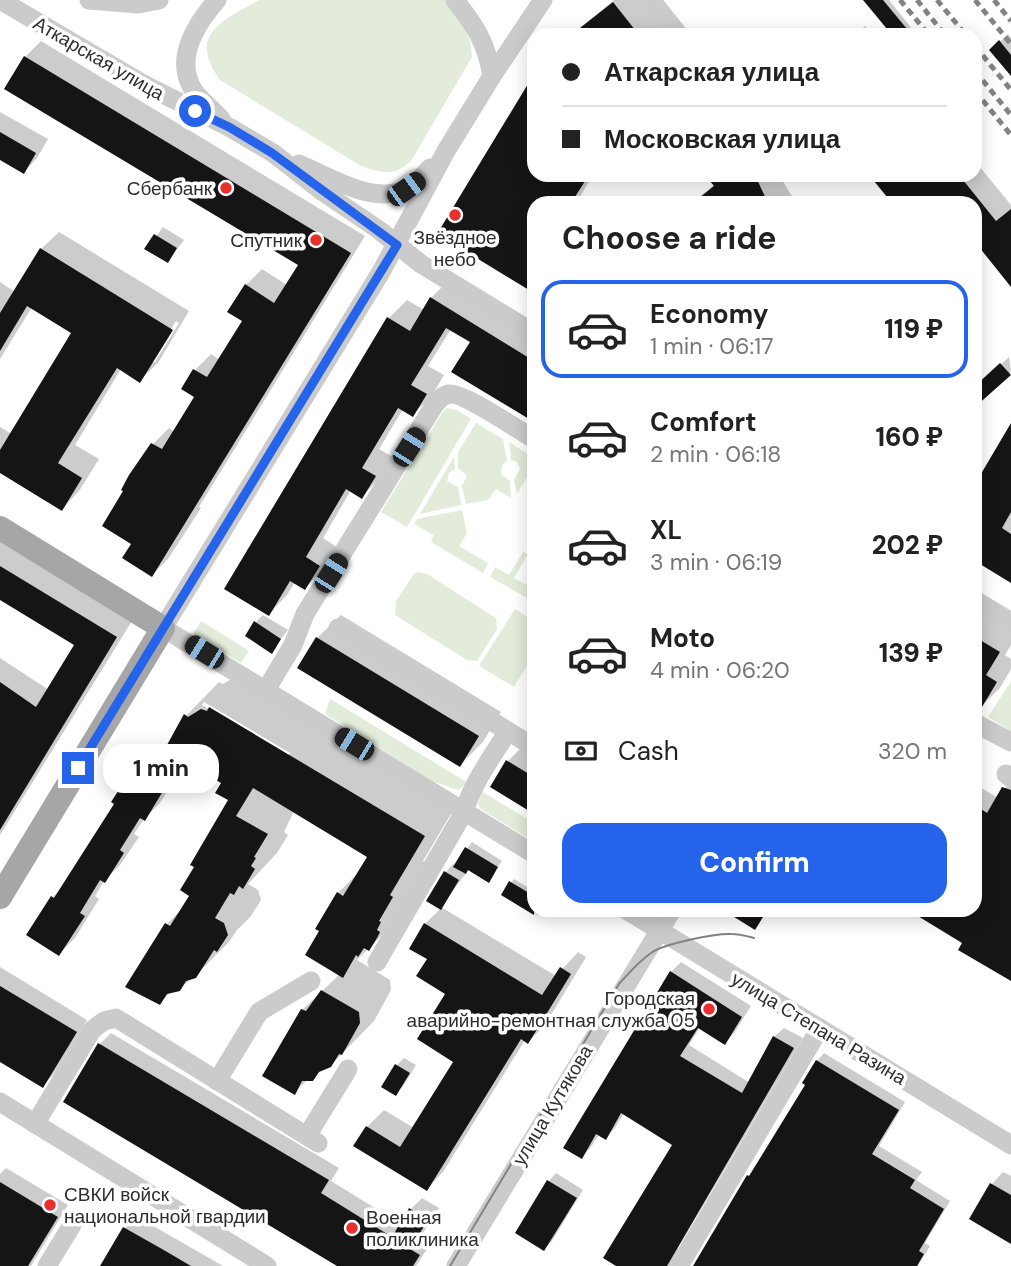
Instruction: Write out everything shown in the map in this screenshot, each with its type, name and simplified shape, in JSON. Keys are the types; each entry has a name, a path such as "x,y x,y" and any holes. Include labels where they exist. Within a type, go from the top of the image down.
{"main road":[{"path":"0,528 163,628 4,883"}],"street":[{"path":"89,0 138,4 159,0"},
{"path":"217,0 189,40 186,65 193,90 229,127"},
{"path":"455,0 477,29 488,51 492,76"},
{"path":"527,850 163,628 397,245 446,151 543,0"},
{"path":"651,0 673,28"},
{"name":"Аткарская улица","path":"0,1 10,13 229,127 272,153 421,264 527,329"},
{"name":"Аткарская улица","path":"272,153 355,188 389,194 406,189 421,179 446,151"},
{"path":"266,690 293,645 305,614 442,396 450,394 465,398 527,435"},
{"path":"982,604 1011,622"},
{"path":"338,628 527,743"},
{"path":"982,727 1011,742"},
{"path":"377,962 464,812 469,795 508,731"},
{"name":"улица Степана Разина","path":"637,917 1011,1145"},
{"name":"улица Кутякова","path":"456,1266 668,917"},
{"path":"217,1081 259,1012 311,981"},
{"path":"35,1124 92,1030 104,1021 116,1018 312,1139 348,1069"},
{"path":"679,1266 820,1028"},
{"path":"0,1102 267,1266"},
{"path":"47,1266 72,1226"}],"green space":[{"path":"259,0 445,0 464,26 470,40 472,57 411,161 399,170 387,172 361,166 220,80 207,51 208,40 222,22"},
{"path":"447,408 457,410 471,419 407,527 381,512"},
{"path":"476,423 503,439 507,461 502,465 501,474 510,481 511,498 496,489 488,500 466,504 462,486 467,476 458,468 458,452"},
{"path":"509,442 527,454 527,477 517,494 514,480 520,469 517,462 511,460"},
{"path":"454,457 455,469 449,473 447,481 458,487 461,505 420,514"},
{"path":"462,510 467,533 459,546 488,563 483,573 431,542 434,535 414,524 417,519"},
{"path":"523,552 527,554 514,578 527,585 527,598 490,577 495,567 509,575"},
{"path":"418,572 427,574 496,618 497,629 477,661 467,660 395,615 396,601"},
{"path":"515,609 527,617 527,666 514,687 479,666"},
{"path":"201,621 249,651 241,663 193,634"},
{"path":"1011,681 1011,731 988,717"},
{"path":"330,699 468,783 458,790 432,781 325,714"},
{"path":"481,791 527,819 527,838 481,809 478,805"}],"building":[{"path":"863,0 883,0 906,28 886,28"},
{"path":"613,2 633,28 580,28"},
{"path":"999,40 1011,55 1011,76 989,50"},
{"path":"24,56 351,253 152,577 122,558 131,544 102,526 123,491 121,490 129,475 151,443 162,449 194,397 181,389 193,369 207,377 242,321 227,312 245,284 274,303 298,265 4,89"},
{"path":"527,86 527,182 584,182 576,196 527,196 527,289 437,234"},
{"path":"0,132 36,153 24,174 0,160"},
{"path":"711,182 758,182 765,196 702,196 714,186"},
{"path":"875,182 965,182 976,196 886,196"},
{"path":"982,204 996,221 1011,209 1011,287 982,251"},
{"path":"154,234 177,248 168,263 144,249"},
{"path":"40,248 173,330 140,383 117,368 58,463 82,478 62,511 0,473 0,450 71,333 27,306 0,351 0,313"},
{"path":"430,297 527,357 527,418 451,372 470,342 446,328 411,385 427,394 413,417 398,408 362,468 376,476 362,499 346,489 306,557 320,566 305,590 290,581 269,616 224,589 387,317 410,331"},
{"path":"1000,363 1011,375 982,401 982,380"},
{"path":"1011,423 1011,512 1002,528 1011,534 1011,583 982,565 982,472"},
{"path":"0,566 117,637 0,830 0,682 36,707 74,645 0,600"},
{"path":"254,621 281,639 272,654 245,636"},
{"path":"316,637 479,736 460,767 297,668"},
{"path":"982,641 1000,652 986,675 997,682 982,707"},
{"path":"209,707 425,836 390,895 393,897 379,921 381,922 377,930 380,932 377,938 369,951 364,948 358,957 356,955 343,978 305,955 319,931 315,929 337,892 343,896 367,857 253,788 236,816 268,834 254,857 256,858 251,866 255,869 243,889 239,886 234,895 230,893 215,918 224,923 228,935 217,952 214,950 196,978 186,981 180,991 167,994 160,1005 125,987 165,923 170,926 189,896 180,890 194,867 190,865 228,800 215,793 221,783 176,756 179,752 167,745 184,714 188,717 201,709 207,711"},
{"path":"506,760 527,773 527,810 490,787"},
{"path":"137,762 169,781 145,821 140,818 120,850 124,853 105,883 100,880 80,913 85,916 59,956 26,935 51,896 54,898 114,804 111,802"},
{"path":"1002,787 1011,790 1011,981 958,950 962,943 919,917 982,917 982,810 987,813"},
{"path":"465,847 498,867 489,883 468,870 466,874 453,867"},
{"path":"444,871 459,880 441,910 426,901"},
{"path":"509,881 527,892 527,911 501,895"},
{"path":"734,917 763,917 755,930"},
{"path":"424,923 542,995 560,967 571,974 528,1044 521,1039 427,1191 353,1146 366,1126 400,1147 453,1062 417,1039 445,994 416,976 427,959 409,949"},
{"path":"670,971 742,1017 725,1045 698,1028 680,1056 742,1093 773,1036 794,1048 667,1266 616,1266 603,1258 672,1145 621,1113 606,1140 596,1134 582,1159 563,1148"},
{"path":"0,986 77,1032 43,1088 0,1062"},
{"path":"321,990 359,1012 360,1023 342,1055 339,1054 331,1067 319,1072 313,1081 302,1081 295,1095 262,1076 301,1009 306,1011"},
{"path":"98,1043 329,1180 321,1193 392,1237 409,1208 428,1220 410,1249 420,1255 413,1266 337,1266 63,1102"},
{"path":"816,1060 899,1110 872,1154 915,1180 910,1188 944,1209 919,1251 924,1254 917,1266 693,1266 805,1085 802,1083"},
{"path":"395,1064 410,1073 396,1096 381,1087"},
{"path":"547,1180 577,1198 544,1251 515,1233"},
{"path":"0,1182 58,1217 28,1266 0,1266"},
{"path":"990,1183 1011,1195 1011,1244 969,1219"},
{"path":"123,1227 162,1249 191,1266 100,1266"}],"tram line":[{"path":"450,1266 619,984 630,972 651,953 677,943 724,934 754,938"}],"railway":[{"path":"900,0 923,28"},
{"path":"917,0 939,28"},
{"path":"937,0 960,28"},
{"path":"975,0 1011,44"},
{"path":"994,0 1011,21"},
{"path":"982,55 1011,90"},
{"path":"982,80 1011,115"},
{"path":"982,100 1011,135"}],"place":[{"name":"Сбербанк","path":"226,188"},
{"name":"Звёздное небо","path":"455,215"},
{"name":"Спутник","path":"316,240"},
{"name":"Городская аварийно-ремонтная служба 05","path":"709,1009"},
{"name":"СВКИ войск национальной гвардии","path":"50,1205"},
{"name":"Военная поликлиника","path":"352,1228"}],"route":[{"path":"78,768 397,245 272,153 229,127 195,111"}]}
